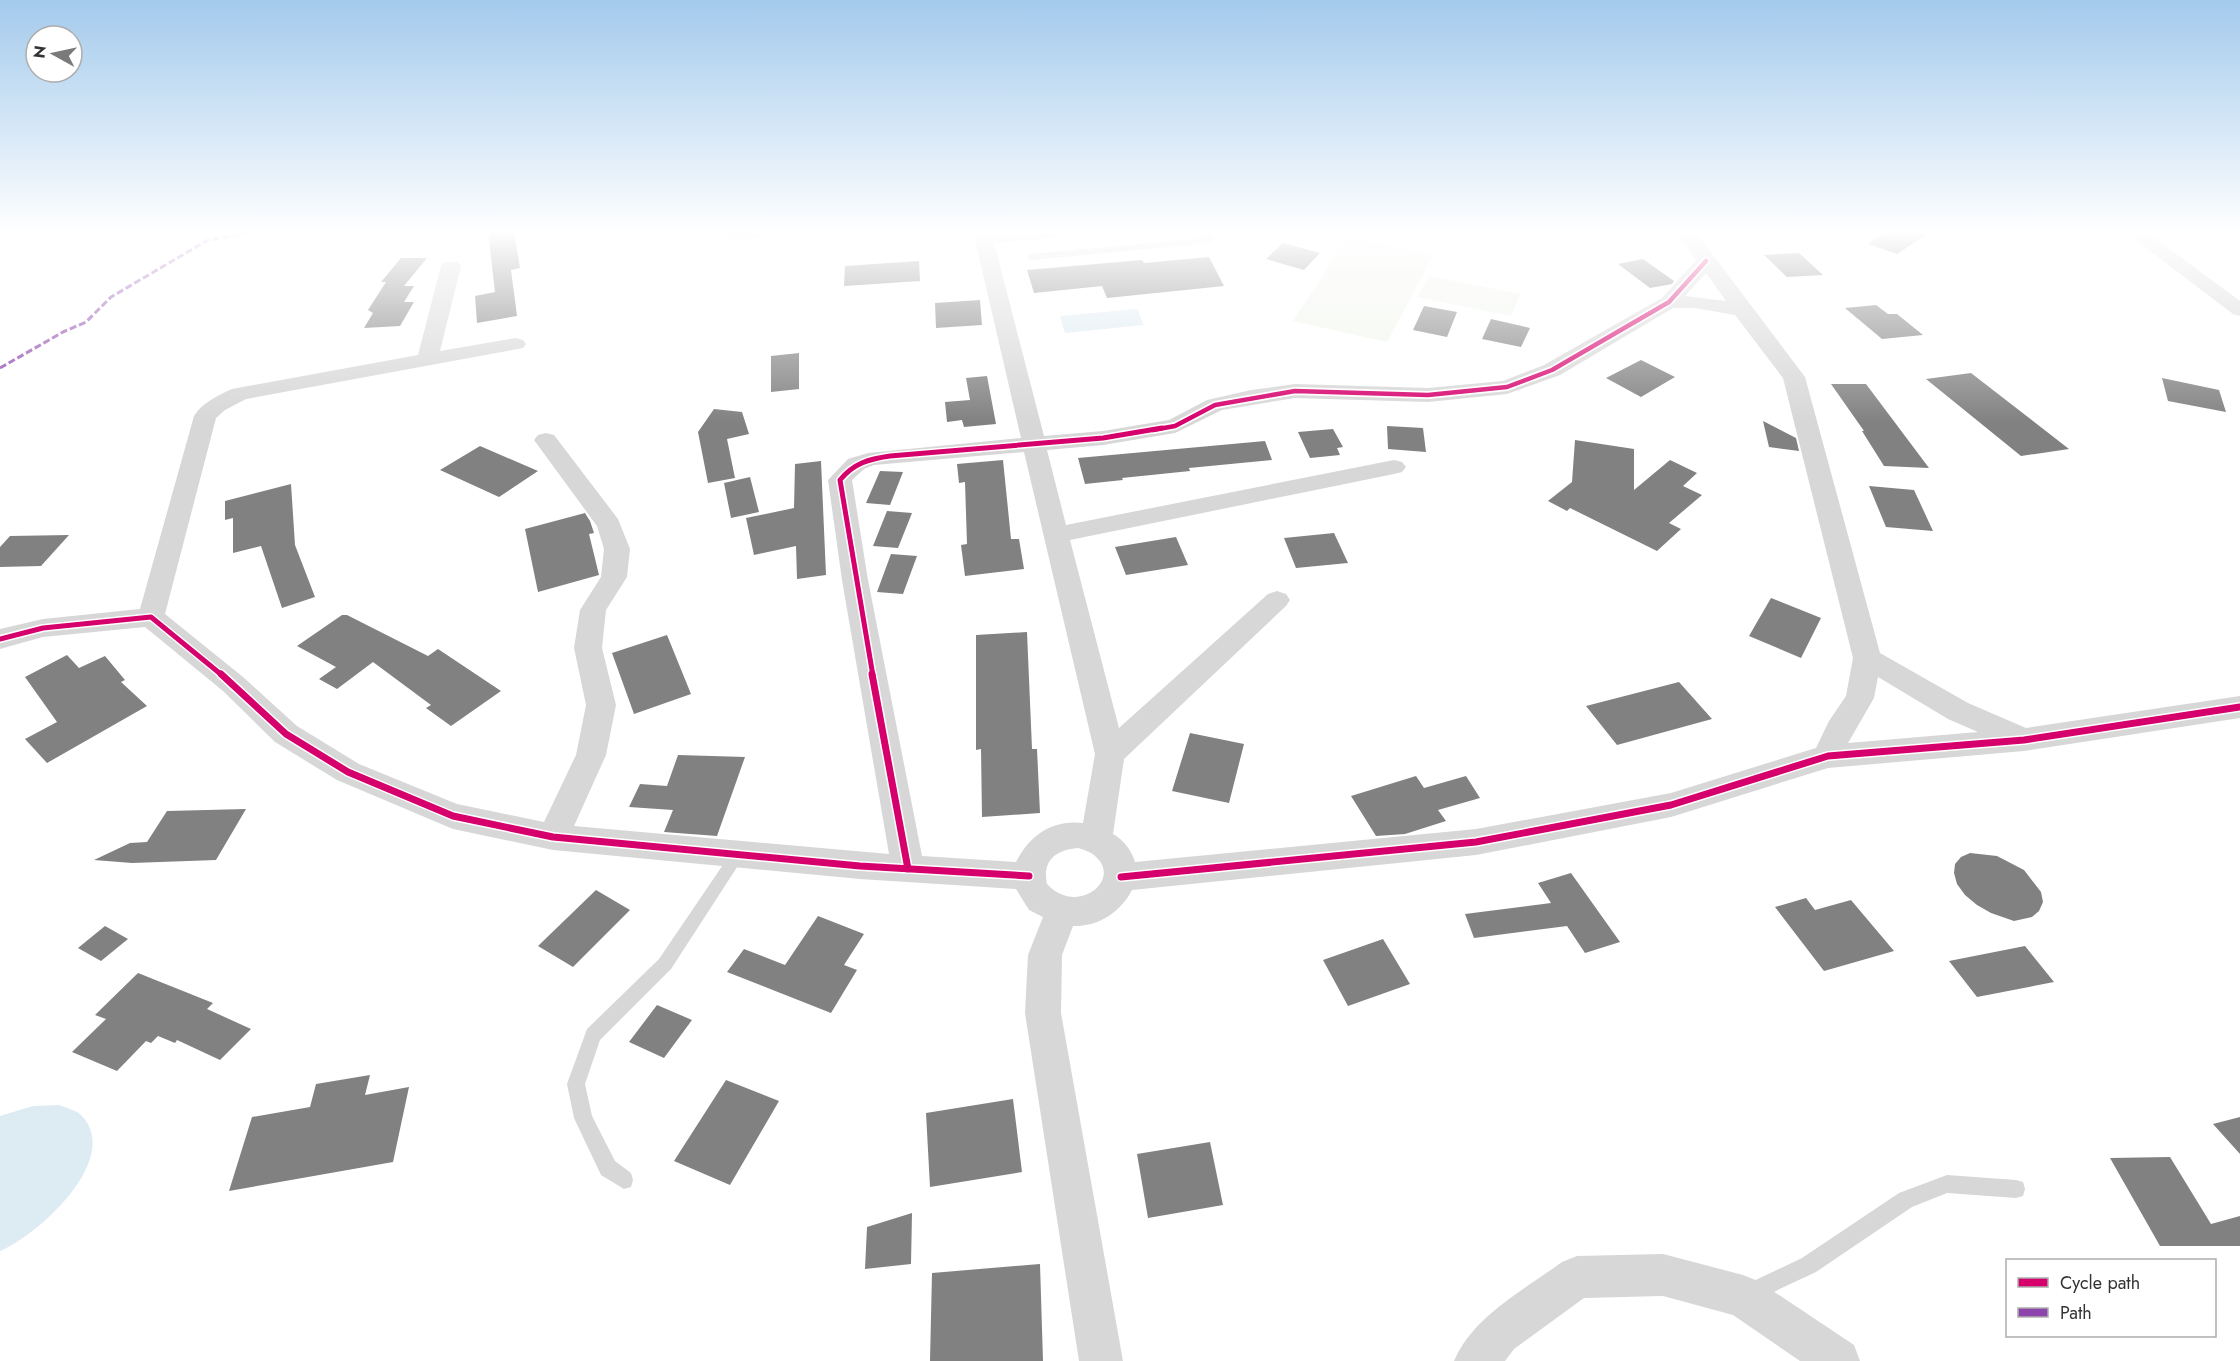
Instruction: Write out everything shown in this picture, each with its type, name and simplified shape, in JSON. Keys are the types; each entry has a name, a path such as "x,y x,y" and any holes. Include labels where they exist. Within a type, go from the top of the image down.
{"street":[{"path":"428,359 444,295"},
{"path":"998,295 1110,754 1096,838"},
{"path":"908,869 855,580 840,480 849,467 867,459 1103,438 1175,426 1215,405 1295,391 1428,395 1507,387 1552,370 1669,302 1676,295"},
{"path":"1731,295 1794,377 1867,658 1860,698 1839,729 1828,756"},
{"path":"2219,295 2240,310"},
{"path":"1669,302 1695,302 1742,310"},
{"path":"151,617 205,416 217,405 240,394 516,344"},
{"path":"546,440 609,525 617,549 614,577 593,610 588,648 601,705 591,755 553,837"},
{"path":"1056,535 1394,467"},
{"path":"1110,754 1277,600"},
{"path":"0,639 43,628 151,617 234,684 286,734 348,772 453,816 553,837 908,869 1029,876"},
{"path":"1867,658 1958,711 2024,740"},
{"path":"1121,878 1476,842 1671,805 1828,756 2024,740 2240,707"},
{"path":"1073,836 1096,838 1116,854 1121,865 1121,878 1115,893 1101,906 1082,912 1062,911 1049,906 1038,898 1031,888 1029,876 1031,862 1038,851 1050,842 1073,836"},
{"path":"1062,911 1045,956 1043,1013 1101,1361"},
{"path":"1476,1361 1499,1334 1577,1277 1663,1275 1743,1296 1838,1361"}],"lane":[{"path":"624,1180 608,1168 582,1118 576,1084 593,1035 665,964 738,854"},
{"path":"1743,1296 1809,1265 1906,1200 1947,1184 2016,1189"}],"shaded area":[{"path":"1310,295 1412,295 1387,342 1293,321"},
{"path":"1418,295 1520,295 1511,316 1417,297"},
{"path":"1137,309 1144,325 1065,333 1060,316"},
{"path":"59,1105 80,1114 91,1132 92,1151 84,1172 71,1193 54,1212 16,1243 0,1251 0,1116 33,1106"}],"building":[{"path":"378,295 409,295 404,302 414,302 400,326 364,328 373,313 368,310"},
{"path":"514,295 517,316 477,323 475,296"},
{"path":"1106,295 1141,295 1107,298"},
{"path":"980,300 982,325 936,328 935,303"},
{"path":"1876,305 1888,314 1897,314 1923,335 1882,339 1845,308"},
{"path":"1424,306 1457,312 1447,337 1413,330"},
{"path":"1491,319 1530,328 1521,347 1482,339"},
{"path":"799,353 799,389 771,392 771,356"},
{"path":"1641,360 1675,377 1641,397 1606,378"},
{"path":"1971,373 2069,449 2021,456 1926,379"},
{"path":"987,376 996,424 964,427 962,420 947,422 945,402 970,400 966,378"},
{"path":"2162,378 2219,390 2226,412 2168,401"},
{"path":"1831,384 1866,384 1929,468 1884,466 1862,431 1864,431"},
{"path":"714,409 742,412 749,434 727,439 735,478 708,483 698,432"},
{"path":"1763,421 1796,438 1799,451 1769,447"},
{"path":"1387,426 1423,428 1426,452 1388,449"},
{"path":"1333,429 1343,447 1337,448 1340,455 1310,458 1298,432"},
{"path":"1575,440 1634,449 1634,490 1670,460 1697,473 1683,486 1702,495 1669,523 1681,529 1657,551 1570,508 1567,511 1548,501 1572,482"},
{"path":"1265,441 1272,460 1189,468 1190,471 1085,484 1078,458"},
{"path":"480,446 538,471 499,497 440,470"},
{"path":"1003,460 1011,539 1019,539 1024,569 965,576 961,545 967,544 965,482 959,483 957,464"},
{"path":"821,461 826,575 797,579 796,546 754,555 746,518 794,508 795,464"},
{"path":"880,471 903,472 890,505 866,503"},
{"path":"750,477 759,512 731,518 724,483"},
{"path":"291,484 295,545 315,597 282,608 261,546 233,553 233,518 225,520 225,501"},
{"path":"1869,486 1914,490 1933,531 1886,527"},
{"path":"887,511 912,513 898,548 873,546"},
{"path":"585,513 594,533 589,534 599,575 538,592 525,529"},
{"path":"1334,533 1348,563 1296,568 1284,538"},
{"path":"69,535 41,566 0,567 0,547 10,536"},
{"path":"1176,537 1188,565 1126,575 1115,547"},
{"path":"891,554 917,556 903,594 877,592"},
{"path":"1771,598 1821,618 1801,658 1749,636"},
{"path":"342,615 347,615 428,656 438,649 501,691 451,726 426,708 431,705 373,662 337,689 319,679 336,667 297,646"},
{"path":"1027,632 1032,749 1037,749 1040,813 982,817 981,749 976,750 976,635"},
{"path":"667,635 691,694 634,714 612,653"},
{"path":"67,655 79,668 105,656 125,680 121,682 147,706 47,763 25,739 57,722 25,677"},
{"path":"1679,682 1712,719 1617,745 1586,706"},
{"path":"1190,733 1244,744 1229,803 1172,791"},
{"path":"678,755 745,757 717,836 664,832 673,810 629,807 640,784 667,786"},
{"path":"1416,776 1424,788 1466,776 1480,798 1438,810 1446,821 1405,834 1376,836 1351,796"},
{"path":"246,809 216,860 132,863 94,860 130,843 147,842 167,811"},
{"path":"1970,853 1997,856 2024,870 2041,892 2043,902 2039,911 2032,917 2014,921 1991,913 1965,895 1957,884 1954,873 1955,864 1961,857"},
{"path":"1571,873 1620,942 1585,953 1567,926 1474,938 1465,914 1551,903 1538,883"},
{"path":"596,890 630,910 573,967 538,946"},
{"path":"1806,898 1815,910 1851,900 1894,951 1824,971 1775,907"},
{"path":"818,916 864,934 844,965 857,970 831,1013 727,972 744,949 785,965"},
{"path":"105,926 128,939 101,961 78,948"},
{"path":"1383,939 1410,984 1348,1006 1323,960"},
{"path":"2025,946 2054,982 1977,997 1949,961"},
{"path":"138,973 213,1003 207,1009 251,1029 220,1060 177,1040 175,1043 158,1036 151,1043 146,1041 117,1071 72,1052 106,1019 95,1015"},
{"path":"657,1005 692,1020 664,1058 629,1042"},
{"path":"370,1075 365,1095 409,1087 393,1162 229,1191 252,1117 310,1107 316,1084"},
{"path":"726,1080 779,1101 730,1185 674,1161"},
{"path":"1013,1099 1022,1172 930,1187 926,1113"},
{"path":"2240,1117 2240,1154 2213,1124"},
{"path":"1210,1142 1223,1205 1148,1218 1137,1154"},
{"path":"2170,1157 2211,1224 2240,1216 2240,1246 2160,1246 2110,1158"},
{"path":"912,1213 911,1264 865,1269 867,1227"},
{"path":"1040,1264 1043,1361 930,1361 932,1273"}],"marked path":[{"path":"0,368 63,332 86,322 115,295"}],"cycle path":[{"path":"908,869 855,580 840,480 850,468 868,460 890,456 1103,438 1175,426 1215,405 1295,391 1428,395 1507,387 1552,370 1669,302 1676,295"},
{"path":"0,639 43,628 151,617 233,684 286,734 348,772 453,816 553,837 860,866 1029,876"},
{"path":"1121,877 1476,842 1671,805 1828,756 2024,740 2240,707"}]}
